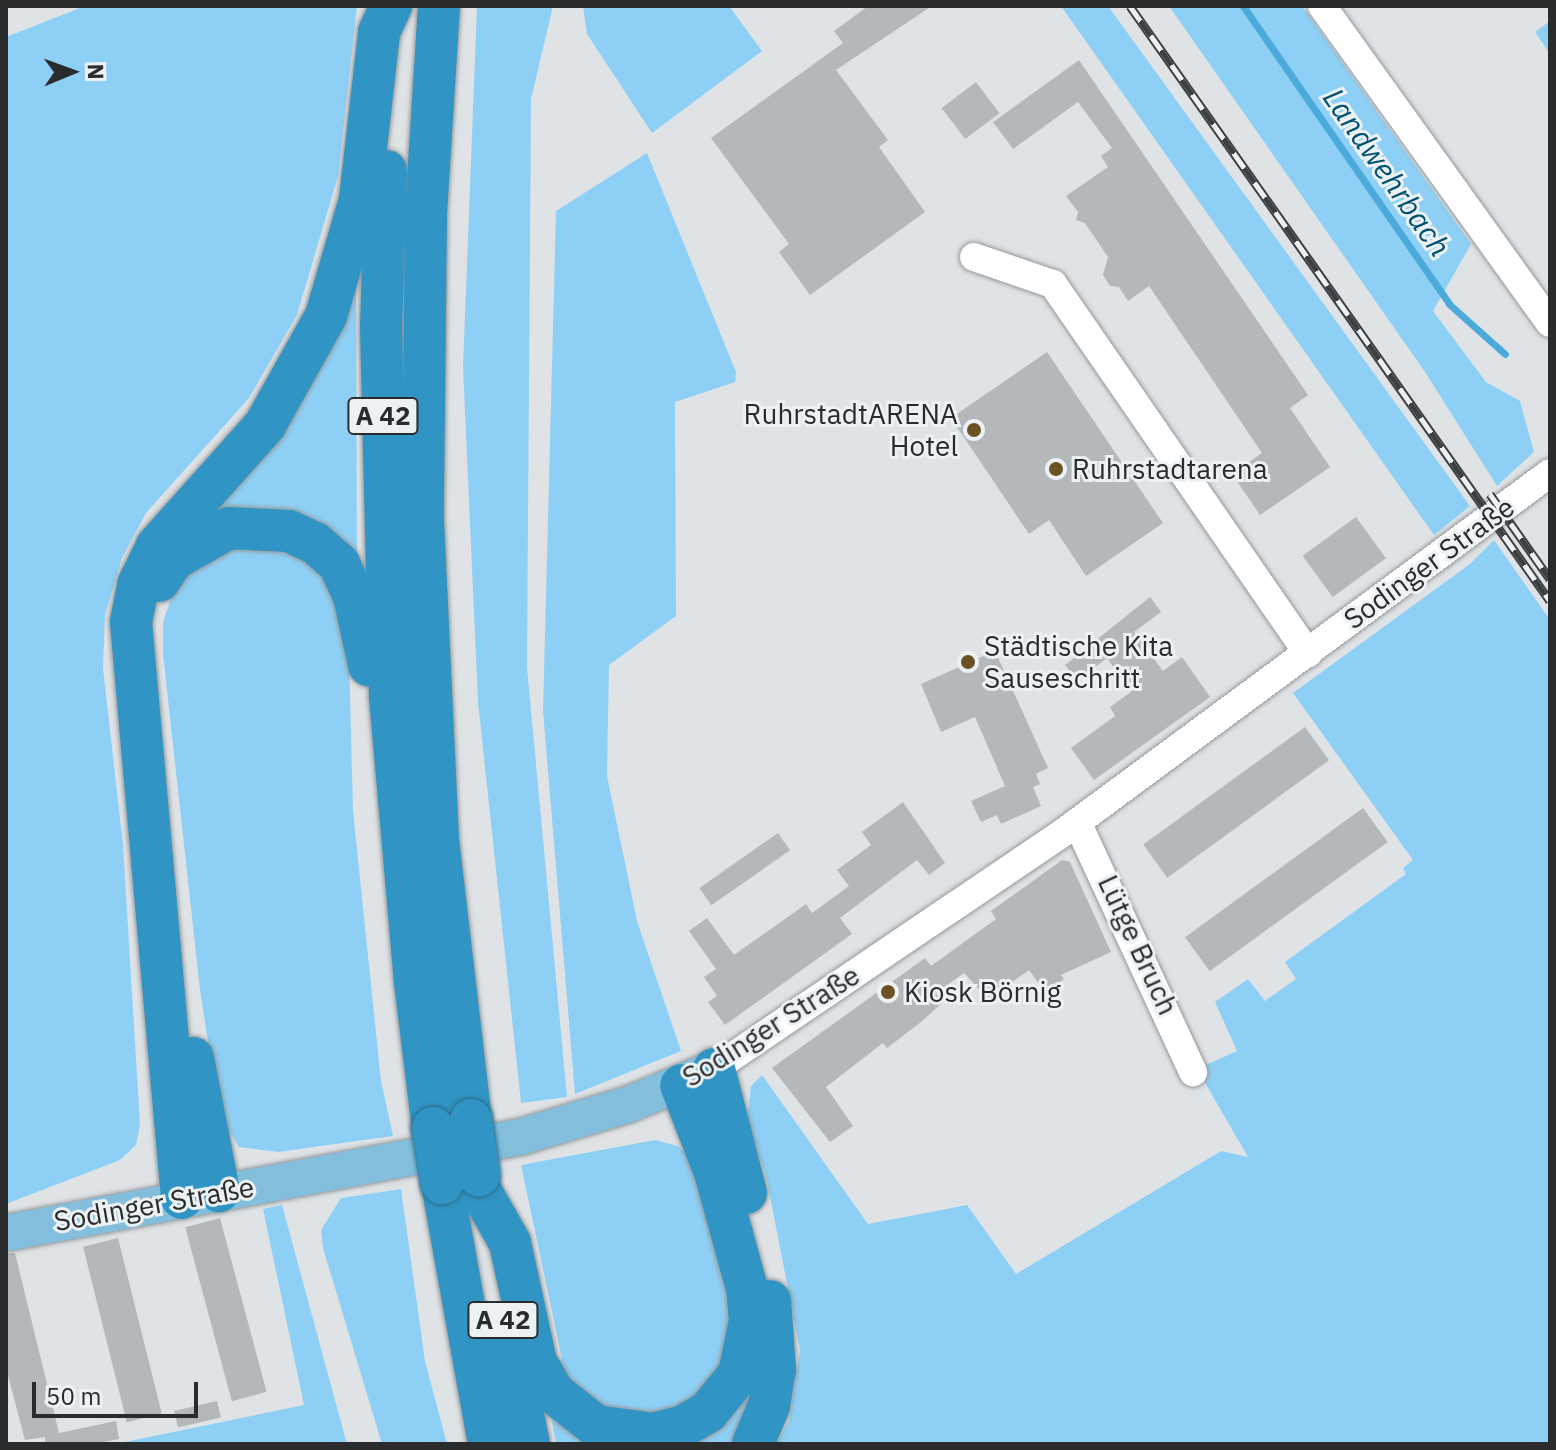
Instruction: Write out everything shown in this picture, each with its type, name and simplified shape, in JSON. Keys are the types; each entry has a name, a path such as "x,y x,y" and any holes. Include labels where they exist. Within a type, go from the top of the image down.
{"highway":[{"path":"200,1195 131,622 138,585 157,546 265,425 326,316 360,200 379,32 391,6"},
{"name":"A 42","path":"400,6 389,123 381,326 386,582 400,826 452,1124 529,1444"},
{"name":"A 42","path":"439,6 422,328 423,552 452,1124"},
{"path":"200,1195 189,1029 145,680 146,626 157,585 174,559 200,539 229,528 258,526 289,531 315,543 339,564 364,636 376,764 400,826"},
{"path":"468,1184 510,1243 536,1362 554,1393 596,1426 653,1434 682,1427 708,1412 739,1374 750,1321 747,1289 715,1172 697,1077"},
{"path":"697,1077 774,1326 769,1406 753,1444"},
{"name":"A 42","path":"468,1184 489,1444"}],"main road":[{"name":"Sodinger Straße","path":"6,1233 520,1137 697,1077"}],"street":[{"path":"1322,6 1550,323"},
{"path":"974,257 1053,284 1308,653"},
{"name":"Sodinger Straße","path":"697,1077 1077,822 1550,473"},
{"name":"Lütge Bruch","path":"1077,822 1193,1072"}],"shaded area":[{"path":"85,6 357,6 338,176 297,315 249,398 146,513 122,558 105,615 103,668 123,845 140,1124 136,1145 120,1160 6,1204 6,37"},
{"path":"477,6 553,6 531,99 527,667 567,1097 521,1103 478,702 463,367"},
{"path":"583,6 729,6 762,51 652,133 587,34"},
{"path":"1061,6 1108,6 1470,506 1434,535"},
{"path":"1169,6 1302,6 1471,244 1433,311 1486,382 1520,401 1534,452 1497,486 1425,372"},
{"path":"1550,21 1550,54 1535,32"},
{"path":"647,153 736,372 735,382 675,402 676,616 609,665 607,776 637,921 681,1051 575,1094 543,711 556,211"},
{"path":"356,259 357,577 341,558 184,527"},
{"path":"1494,540 1550,620 1550,1444 776,1444 789,1421 800,1350 766,1176 747,1121 751,1086 762,1075 868,1224 967,1205 1016,1274 1221,1151 1248,1157 1197,1069 1237,1051 1215,1002 1248,979 1265,1001 1296,979 1285,962 1406,874 1403,868 1413,860 1293,693 1470,564"},
{"path":"225,549 282,549 316,568 329,585 349,656 353,811 381,1081 393,1136 278,1152 239,1147 231,1134 223,1138 200,990 163,654 163,622 174,590 195,566"},
{"path":"655,1140 678,1146 691,1158 732,1320 723,1363 701,1393 671,1410 625,1416 582,1398 555,1362 562,1359 521,1165"},
{"path":"401,1189 425,1361 447,1444 382,1444 323,1248 321,1230 341,1198"},
{"path":"282,1205 347,1444 115,1444 304,1405 263,1209"},
{"path":"761,1297 745,1444 556,1444 550,1411 681,1435"}],"building":[{"path":"868,6 932,6 836,70 888,140 879,147 925,212 810,295 779,252 789,244 711,138 843,43 834,31"},
{"path":"1079,60 1308,395 1290,408 1330,467 1260,515 1232,474 1262,453 1149,286 1128,301 1119,287 1110,286 1103,275 1108,257 1085,223 1076,220 1078,212 1066,196 1108,167 1101,156 1112,148 1078,102 1013,149 993,122"},
{"path":"976,82 999,113 965,139 942,108"},
{"name":"Ruhrstadtarena","path":"1047,352 1163,523 1086,576 1049,520 1029,534 951,418"},
{"path":"1356,517 1386,558 1333,597 1303,556"},
{"path":"1150,597 1161,612 1134,632 1163,671 1182,657 1210,697 1094,780 1071,748 1115,716 1110,707 1131,692 1107,658 1077,681 1065,665"},
{"path":"995,651 1048,768 1036,774 1040,784 1033,787 1041,806 1001,824 997,815 981,822 971,801 1005,786 975,717 941,732 921,684"},
{"path":"1305,727 1329,760 1167,878 1143,845"},
{"path":"903,802 945,863 929,875 917,860 840,918 852,934 725,1025 708,1002 717,996 704,977 716,969 689,931 707,918 734,955 806,904 812,913 849,886 837,870 871,845 862,832"},
{"path":"1363,808 1388,842 1210,971 1185,937"},
{"path":"778,833 790,850 711,905 699,888"},
{"path":"1062,860 1070,862 1111,952 1061,975 1064,979 1045,992 1029,970 988,999 964,973 936,993 942,1003 921,1022 887,1048 883,1043 826,1087 853,1126 830,1142 772,1068 925,958 931,966 996,919 991,911"},
{"path":"220,1218 267,1392 232,1401 185,1227"},
{"path":"118,1238 162,1414 127,1422 83,1247"},
{"path":"6,1253 15,1253 59,1433 116,1421 119,1439 95,1444 45,1444 45,1437 25,1440 6,1368"},
{"path":"217,1401 221,1418 178,1427 174,1411"}],"waterway":[{"name":"Landwehrbach","path":"1243,6 1449,304 1505,354"}],"railway":[{"path":"1130,6 1550,601"},
{"path":"1490,494 1550,579"}],"place":[{"name":"RuhrstadtARENA Hotel","path":"974,430"},
{"name":"Ruhrstadtarena","path":"1056,469"},
{"name":"Städtische Kita Sauseschritt","path":"968,662"},
{"name":"Kiosk Börnig","path":"888,992"}]}
